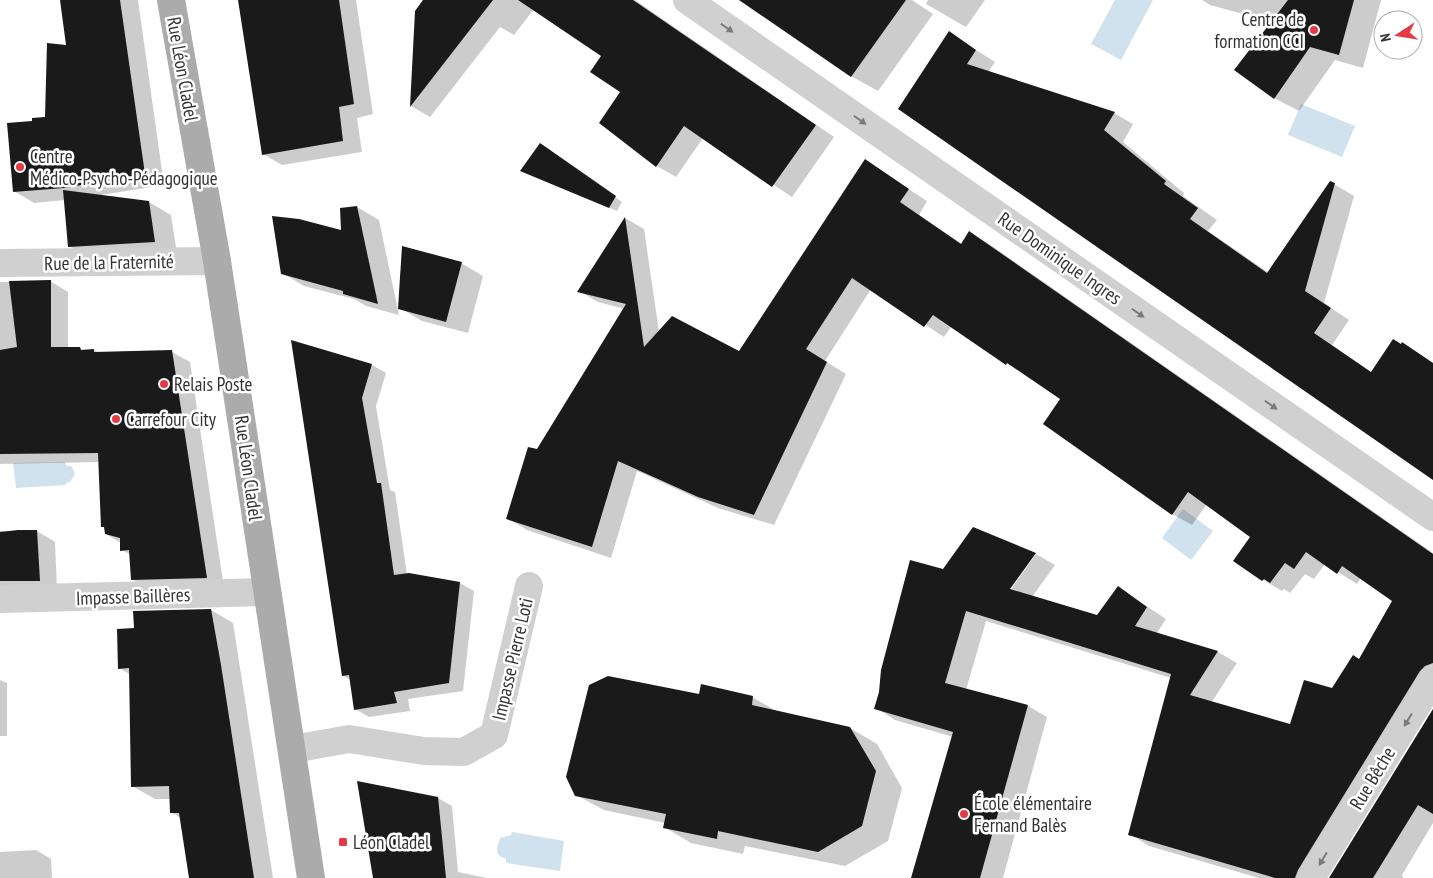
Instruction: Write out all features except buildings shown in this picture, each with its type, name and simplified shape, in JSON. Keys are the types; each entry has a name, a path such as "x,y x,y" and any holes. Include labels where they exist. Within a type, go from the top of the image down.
{"main road":[{"name":"Rue Léon Cladel","path":"171,0 217,261 267,592 293,749 311,878"}],"street":[{"name":"Rue Dominique Ingres","path":"687,0 1433,517"},
{"name":"Rue de la Fraternité","path":"0,263 217,261"},
{"name":"Impasse Pierre Loti","path":"293,749 349,739 424,751 464,752 494,736 528,586"},
{"name":"Impasse Baillères","path":"0,600 267,592"},
{"name":"Rue Bêche","path":"1311,878 1433,679"}],"water":[{"path":"1115,0 1153,0 1121,60 1091,44"},
{"path":"1301,104 1355,126 1342,157 1288,135"},
{"path":"65,462 66,465 72,467 75,474 66,485 16,488 13,463"},
{"path":"1183,509 1213,531 1191,560 1162,538"},
{"path":"512,832 564,841 560,871 506,863 506,859 498,855 497,848 500,838 511,835"}],"place":[{"name":"Centre de formation CCI","path":"1314,30"},
{"name":"Centre Médico-Psycho-Pédagogique","path":"20,167"},
{"name":"Relais Poste","path":"164,384"},
{"name":"Carrefour City","path":"116,419"},
{"name":"École élémentaire Fernand Balès","path":"964,814"},
{"name":"Léon Cladel","path":"343,842"}]}
